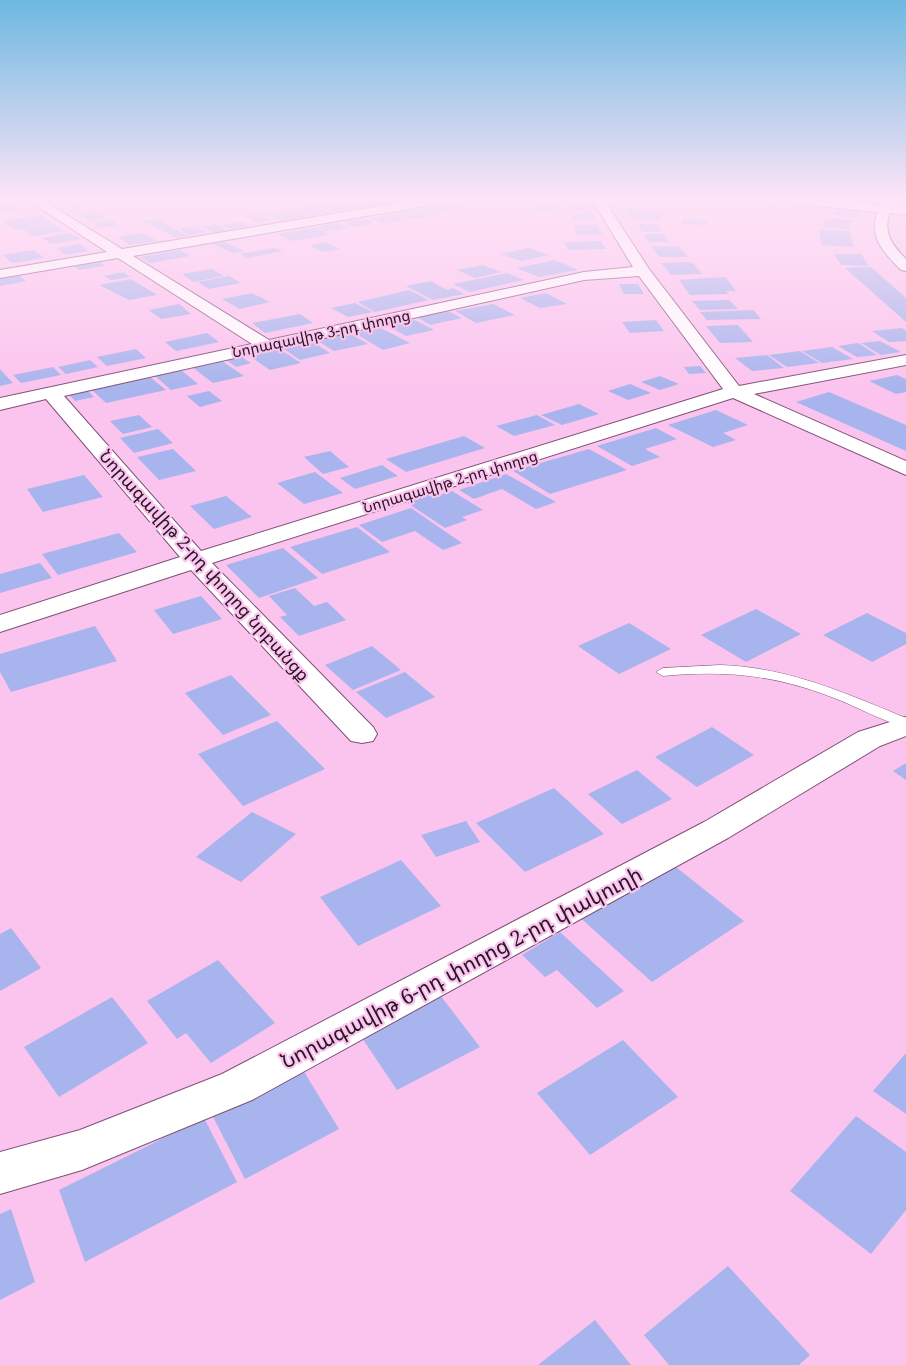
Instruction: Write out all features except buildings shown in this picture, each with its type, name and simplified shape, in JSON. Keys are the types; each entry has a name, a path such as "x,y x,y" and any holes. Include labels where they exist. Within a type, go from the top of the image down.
{"street":[{"path":"0,274 76,262"},
{"path":"135,262 264,344"},
{"path":"637,262 735,392 906,469"},
{"name":"Նորագավիթ 3-րդ փողոց","path":"0,404 264,344 584,276 643,271"},
{"name":"Նորագավիթ 2-րդ փողոց","path":"0,624 196,560 735,392 906,360"},
{"name":"Նորագավիթ 2-րդ փողոց նրբանցք","path":"51,393 196,560 362,734"},
{"name":"Նորագավիթ 6-րդ փողոց 2-րդ փակուղի","path":"0,1173 82,1150 237,1087 716,830 869,739 906,724"}],"lane":[{"path":"663,672 738,669 776,674 906,724"}]}
